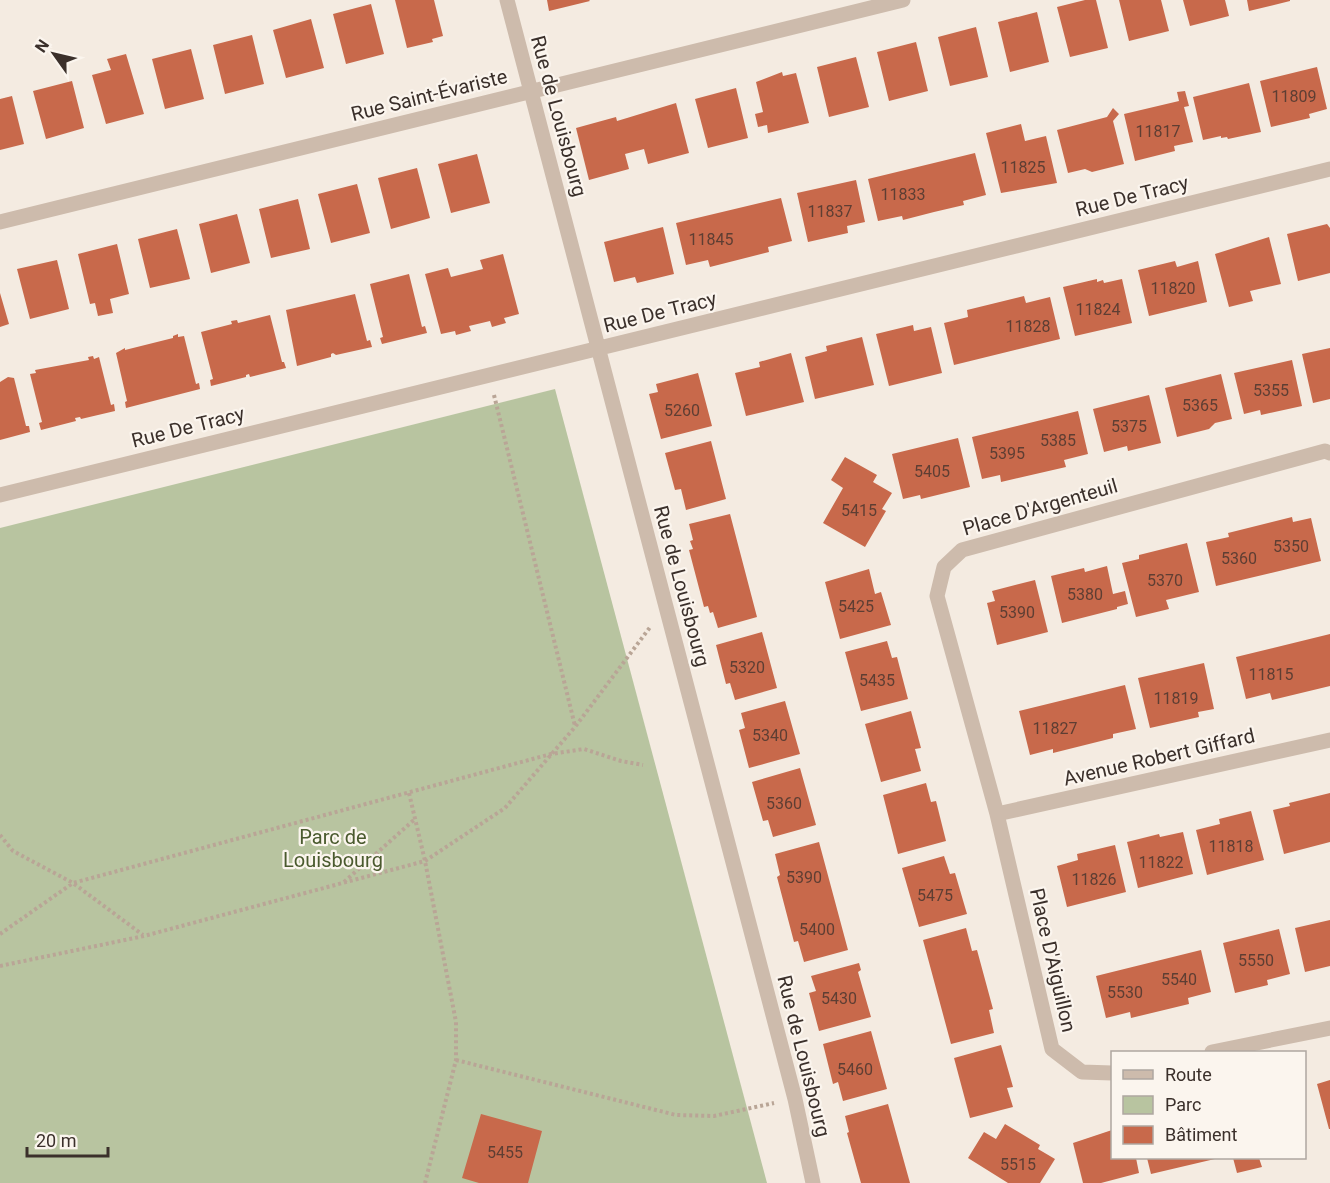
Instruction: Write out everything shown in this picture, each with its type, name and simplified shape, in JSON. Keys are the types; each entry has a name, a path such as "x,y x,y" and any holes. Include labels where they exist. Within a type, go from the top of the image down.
{"street":[{"name":"Rue de Louisbourg","path":"507,0 795,1099 813,1183"},
{"name":"Rue Saint-Évariste","path":"0,222 903,0"},
{"name":"Rue De Tracy","path":"0,495 1330,169"},
{"name":"Place D'Argenteuil","path":"997,814 937,596 944,567 962,550 1325,451 1330,453"},
{"name":"Avenue Robert Giffard","path":"997,814 1330,740"},
{"name":"Place D'Aiguillon","path":"997,814 1052,1049 1082,1072 1111,1073"},
{"path":"1221,1051 1330,1028"}],"path":[{"path":"489,375 575,727"},
{"path":"0,966 144,936 425,861 505,807 575,727 665,606"},
{"path":"0,934 73,883 551,754 584,749 621,761 643,765"},
{"path":"409,793 425,861 456,1022 456,1060 425,1183"},
{"path":"341,884 415,819"},
{"path":"0,835 13,851 73,883 144,936"},
{"path":"456,1060 676,1115 714,1116 795,1099"}],"green space":[{"name":"Parc de Louisbourg","path":"555,389 767,1183 0,1183 0,528"}],"building":[{"path":"395,0 434,0 443,36 432,39 433,42 407,48"},
{"path":"547,0 589,0 590,1 549,11"},
{"path":"1085,0 1096,0 1108,48 1070,57 1057,7"},
{"path":"1119,0 1161,0 1169,31 1129,41"},
{"path":"1183,0 1225,0 1229,16 1190,26"},
{"path":"1247,0 1290,0 1290,1 1249,11"},
{"path":"371,4 384,54 346,64 333,14"},
{"path":"1037,12 1049,62 1010,72 998,22"},
{"path":"311,19 324,68 286,78 273,30"},
{"path":"976,27 988,77 950,86 938,37"},
{"path":"252,35 264,84 225,94 213,45"},
{"path":"916,42 928,91 889,101 877,52"},
{"path":"191,49 204,99 165,109 152,59"},
{"path":"126,54 144,114 106,124 92,75 111,70 107,59"},
{"path":"856,57 869,107 829,117 817,67"},
{"path":"1317,67 1327,109 1309,114 1310,118 1271,127 1260,81"},
{"path":"782,72 783,76 796,73 809,123 768,133 767,125 758,127 755,114 763,112 756,82"},
{"path":"72,81 84,128 46,139 33,91"},
{"path":"1249,83 1261,132 1228,139 1227,137 1221,138 1221,136 1203,140 1193,97"},
{"path":"736,88 748,138 708,148 695,99"},
{"path":"1185,91 1189,106 1184,107 1193,142 1174,146 1175,151 1135,161 1124,114 1179,101 1177,92"},
{"path":"12,96 24,144 0,150 0,99"},
{"path":"676,103 689,153 648,164 644,149 625,154 629,169 589,180 576,128 616,117 617,121"},
{"path":"1113,108 1119,114 1113,121 1124,164 1092,172 1085,169 1068,173 1057,130 1107,117"},
{"path":"1021,124 1025,141 1046,136 1057,183 1001,193 986,133"},
{"path":"975,153 986,195 963,201 964,205 903,220 902,216 878,221 868,179"},
{"path":"477,154 490,203 451,213 438,164"},
{"path":"417,168 430,218 391,229 378,178"},
{"path":"856,180 865,222 847,226 848,233 808,242 797,193"},
{"path":"357,184 370,233 331,243 318,194"},
{"path":"781,198 792,241 768,247 769,252 710,267 708,260 686,265 676,223"},
{"path":"298,199 310,249 271,258 259,209"},
{"path":"237,214 250,263 211,273 199,224"},
{"path":"1327,224 1330,228 1330,273 1298,281 1287,234"},
{"path":"663,227 674,274 637,283 635,277 614,282 604,242"},
{"path":"177,229 190,279 150,288 138,239"},
{"path":"1269,237 1281,284 1250,291 1253,301 1229,307 1215,254"},
{"path":"117,244 129,294 110,299 113,313 98,316 95,303 90,304 78,254"},
{"path":"503,254 519,314 504,318 506,323 492,327 490,321 469,326 471,331 456,335 455,331 441,334 425,274 448,268 451,277 483,269 480,260"},
{"path":"57,260 69,309 30,319 17,269"},
{"path":"1175,261 1177,267 1198,261 1207,302 1149,316 1138,270"},
{"path":"409,274 422,327 425,326 427,333 382,344 380,338 383,337 370,284"},
{"path":"1097,279 1097,282 1103,280 1104,283 1122,279 1132,323 1075,336 1063,287"},
{"path":"0,293 9,324 0,327"},
{"path":"355,294 367,341 370,340 372,347 336,355 333,353 331,357 297,366 286,310"},
{"path":"1024,296 1026,303 1050,297 1060,339 954,365 944,323 968,317 967,310"},
{"path":"270,315 282,362 286,368 250,377 249,374 246,377 211,386 210,380 213,379 201,332 232,324 231,321 237,320 238,323"},
{"path":"913,325 914,331 931,327 942,373 889,386 876,334"},
{"path":"178,334 178,337 184,336 196,384 199,383 200,389 126,408 125,402 127,401 116,353 125,348 125,350 173,338"},
{"path":"862,337 874,385 815,399 805,357 827,351 826,346"},
{"path":"1330,348 1330,399 1313,403 1302,354"},
{"path":"791,353 804,402 746,416 735,373 760,367 759,362"},
{"path":"93,356 94,359 99,357 111,405 114,404 115,411 81,419 80,417 75,418 76,421 41,430 39,423 42,422 30,374 36,373 35,370 89,360 88,357"},
{"path":"1292,360 1302,406 1261,415 1260,410 1244,414 1234,373"},
{"path":"698,373 712,426 661,439 649,394 658,392 656,384"},
{"path":"1221,374 1232,419 1215,423 1209,429 1177,437 1165,388"},
{"path":"8,377 14,378 26,426 29,426 30,432 0,440 0,382"},
{"path":"1149,395 1161,443 1128,451 1127,446 1104,452 1093,409"},
{"path":"1078,411 1088,454 1064,460 1066,467 1001,482 1000,475 982,479 972,437"},
{"path":"958,438 970,487 921,499 920,495 903,499 892,454"},
{"path":"711,441 726,499 686,510 681,489 675,490 665,453"},
{"path":"845,457 877,475 873,482 892,493 882,509 886,511 865,547 823,523 843,488 831,480"},
{"path":"730,514 757,617 718,628 713,612 710,613 708,606 704,607 689,550 693,549 690,541 693,540 689,524"},
{"path":"1292,517 1293,522 1311,518 1321,561 1216,586 1206,542 1229,537 1228,533"},
{"path":"1187,543 1199,592 1166,600 1169,609 1136,617 1122,563 1139,559 1139,555"},
{"path":"1107,566 1113,594 1125,591 1128,604 1062,623 1051,576 1084,568 1085,572"},
{"path":"869,569 875,594 881,592 891,625 840,639 825,582"},
{"path":"1035,580 1048,632 997,645 987,603 995,601 992,591"},
{"path":"762,632 777,688 735,700 730,683 726,684 716,645"},
{"path":"1330,634 1330,686 1272,700 1270,693 1246,699 1236,657"},
{"path":"887,641 892,658 897,657 908,699 861,711 845,652"},
{"path":"1204,663 1214,709 1198,712 1199,717 1150,728 1138,678"},
{"path":"1125,685 1136,729 1113,734 1113,738 1053,753 1053,749 1030,755 1019,711"},
{"path":"785,701 800,754 749,768 739,730 745,728 741,713"},
{"path":"911,711 921,748 915,749 921,771 881,782 865,724"},
{"path":"800,768 816,825 773,837 768,820 763,821 752,782"},
{"path":"926,783 931,802 936,801 946,841 898,854 883,795"},
{"path":"1330,793 1330,842 1284,854 1273,810 1290,806 1289,803"},
{"path":"1251,811 1264,860 1207,875 1196,830 1220,824 1219,819"},
{"path":"1183,832 1193,874 1138,888 1127,842 1159,834 1160,837"},
{"path":"819,842 848,950 804,962 798,941 794,942 777,877 780,875 775,854"},
{"path":"1115,845 1126,892 1067,907 1057,866 1078,860 1077,854"},
{"path":"944,856 950,874 955,873 967,914 919,927 902,868"},
{"path":"1330,920 1330,966 1305,972 1295,928"},
{"path":"966,928 972,951 977,950 993,1009 989,1010 994,1033 951,1044 923,940"},
{"path":"1279,929 1290,974 1267,980 1268,985 1235,993 1223,943"},
{"path":"1201,950 1211,992 1188,998 1189,1004 1131,1018 1130,1012 1106,1018 1096,976"},
{"path":"859,963 861,970 858,972 871,1017 819,1031 809,993 816,991 811,976"},
{"path":"871,1031 887,1089 843,1101 838,1082 833,1084 823,1044"},
{"path":"1001,1045 1013,1087 1007,1088 1013,1107 970,1118 954,1058"},
{"path":"1330,1080 1330,1129 1329,1129 1317,1084"},
{"path":"888,1104 910,1183 861,1183 847,1133 849,1132 845,1116"},
{"path":"481,1114 542,1131 528,1183 479,1183 462,1178"},
{"path":"1005,1124 1040,1145 1038,1149 1055,1159 1040,1183 1008,1183 968,1158 984,1132 996,1139"},
{"path":"1111,1130 1111,1159 1136,1159 1139,1173 1101,1183 1083,1183 1073,1143"},
{"path":"1147,1159 1215,1159 1151,1174"},
{"path":"1233,1159 1259,1159 1262,1167 1237,1173"}]}
